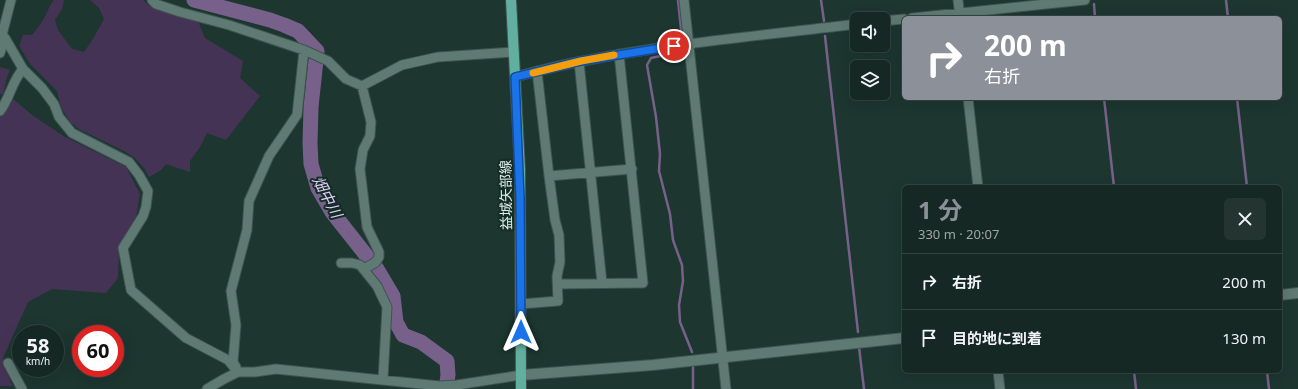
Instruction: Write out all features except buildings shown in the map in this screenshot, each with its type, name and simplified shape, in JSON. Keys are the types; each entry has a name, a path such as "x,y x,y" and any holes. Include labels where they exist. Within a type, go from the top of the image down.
{"main road":[{"name":"益城矢部線","path":"511,0 520,178 521,389"}],"street":[{"path":"0,54 2,36 11,0"},
{"path":"152,0 156,4 168,8 229,24 306,51 328,61 346,79 362,86"},
{"path":"684,0 726,389"},
{"path":"958,0 959,15"},
{"path":"943,16 1085,0"},
{"path":"890,20 902,19"},
{"path":"515,77 619,54 688,44 850,25"},
{"path":"2,36 23,69 42,88 54,104 59,117 72,133 129,162 139,175 148,191 143,216 123,248 131,290 186,338 228,360 238,372"},
{"path":"238,372 233,362 236,325 230,290 246,230 249,201 269,156 297,115 306,51"},
{"path":"362,86 402,65 438,57 514,52"},
{"path":"558,284 643,282 619,54"},
{"path":"578,62 602,283"},
{"path":"0,111 8,98 18,74 23,69"},
{"path":"521,304 558,301 557,276 560,262 559,235 555,220 549,176 537,71"},
{"path":"362,86 371,122 370,136 363,150 360,169 367,227 379,252 379,257 376,262 366,269"},
{"path":"968,100 978,185"},
{"path":"549,176 632,169"},
{"path":"341,263 360,265 366,269 377,286 387,307 383,379"},
{"path":"1282,295 1298,293"},
{"path":"207,389 238,372 256,372 276,369 440,386 457,385 520,375 653,365 902,338"},
{"path":"8,363 22,389"},
{"path":"998,373 1000,389"}],"shaded area":[{"path":"54,0 64,0 62,9 55,20 58,30 72,49 84,52 104,19 99,8 90,0 143,0 150,6 198,21 205,38 243,61 240,78 260,96 226,140 207,133 200,147 190,161 190,172 166,164 161,170 149,177 144,168 136,159 126,152 79,129 70,122 61,107 57,91 30,64 19,46 23,35 32,35 37,29"},
{"path":"0,67 10,70 3,94 0,94"},
{"path":"11,97 32,115 65,137 126,167 140,194 136,217 119,247 118,278 106,293 52,289 28,302 18,325 12,325 12,338 3,358 12,386 0,386 0,109"}],"waterway":[{"name":"畑中川","path":"194,0 284,25 298,31 317,51 311,107 310,143 311,164 318,188 332,212 377,269 393,296 396,322 403,335 421,342 447,361 448,375 446,389"},
{"path":"678,0 682,38"},
{"path":"821,0 824,21"},
{"path":"1226,0 1228,16"},
{"path":"1094,4 1095,16"},
{"path":"825,36 858,332"},
{"path":"684,51 651,58 647,65 656,117 660,154 659,171 670,214 673,240 682,265 683,281 679,305 680,322 692,352"},
{"path":"1104,100 1114,185"},
{"path":"1237,100 1247,185"},
{"path":"859,347 864,389"},
{"path":"693,367 693,389"},
{"path":"1134,373 1136,389"},
{"path":"1267,373 1269,389"}],"slow traffic":[{"path":"533,73 581,61 614,55"}],"route":[{"path":"521,332 521,239 518,114 515,77 581,61 674,46"}]}
